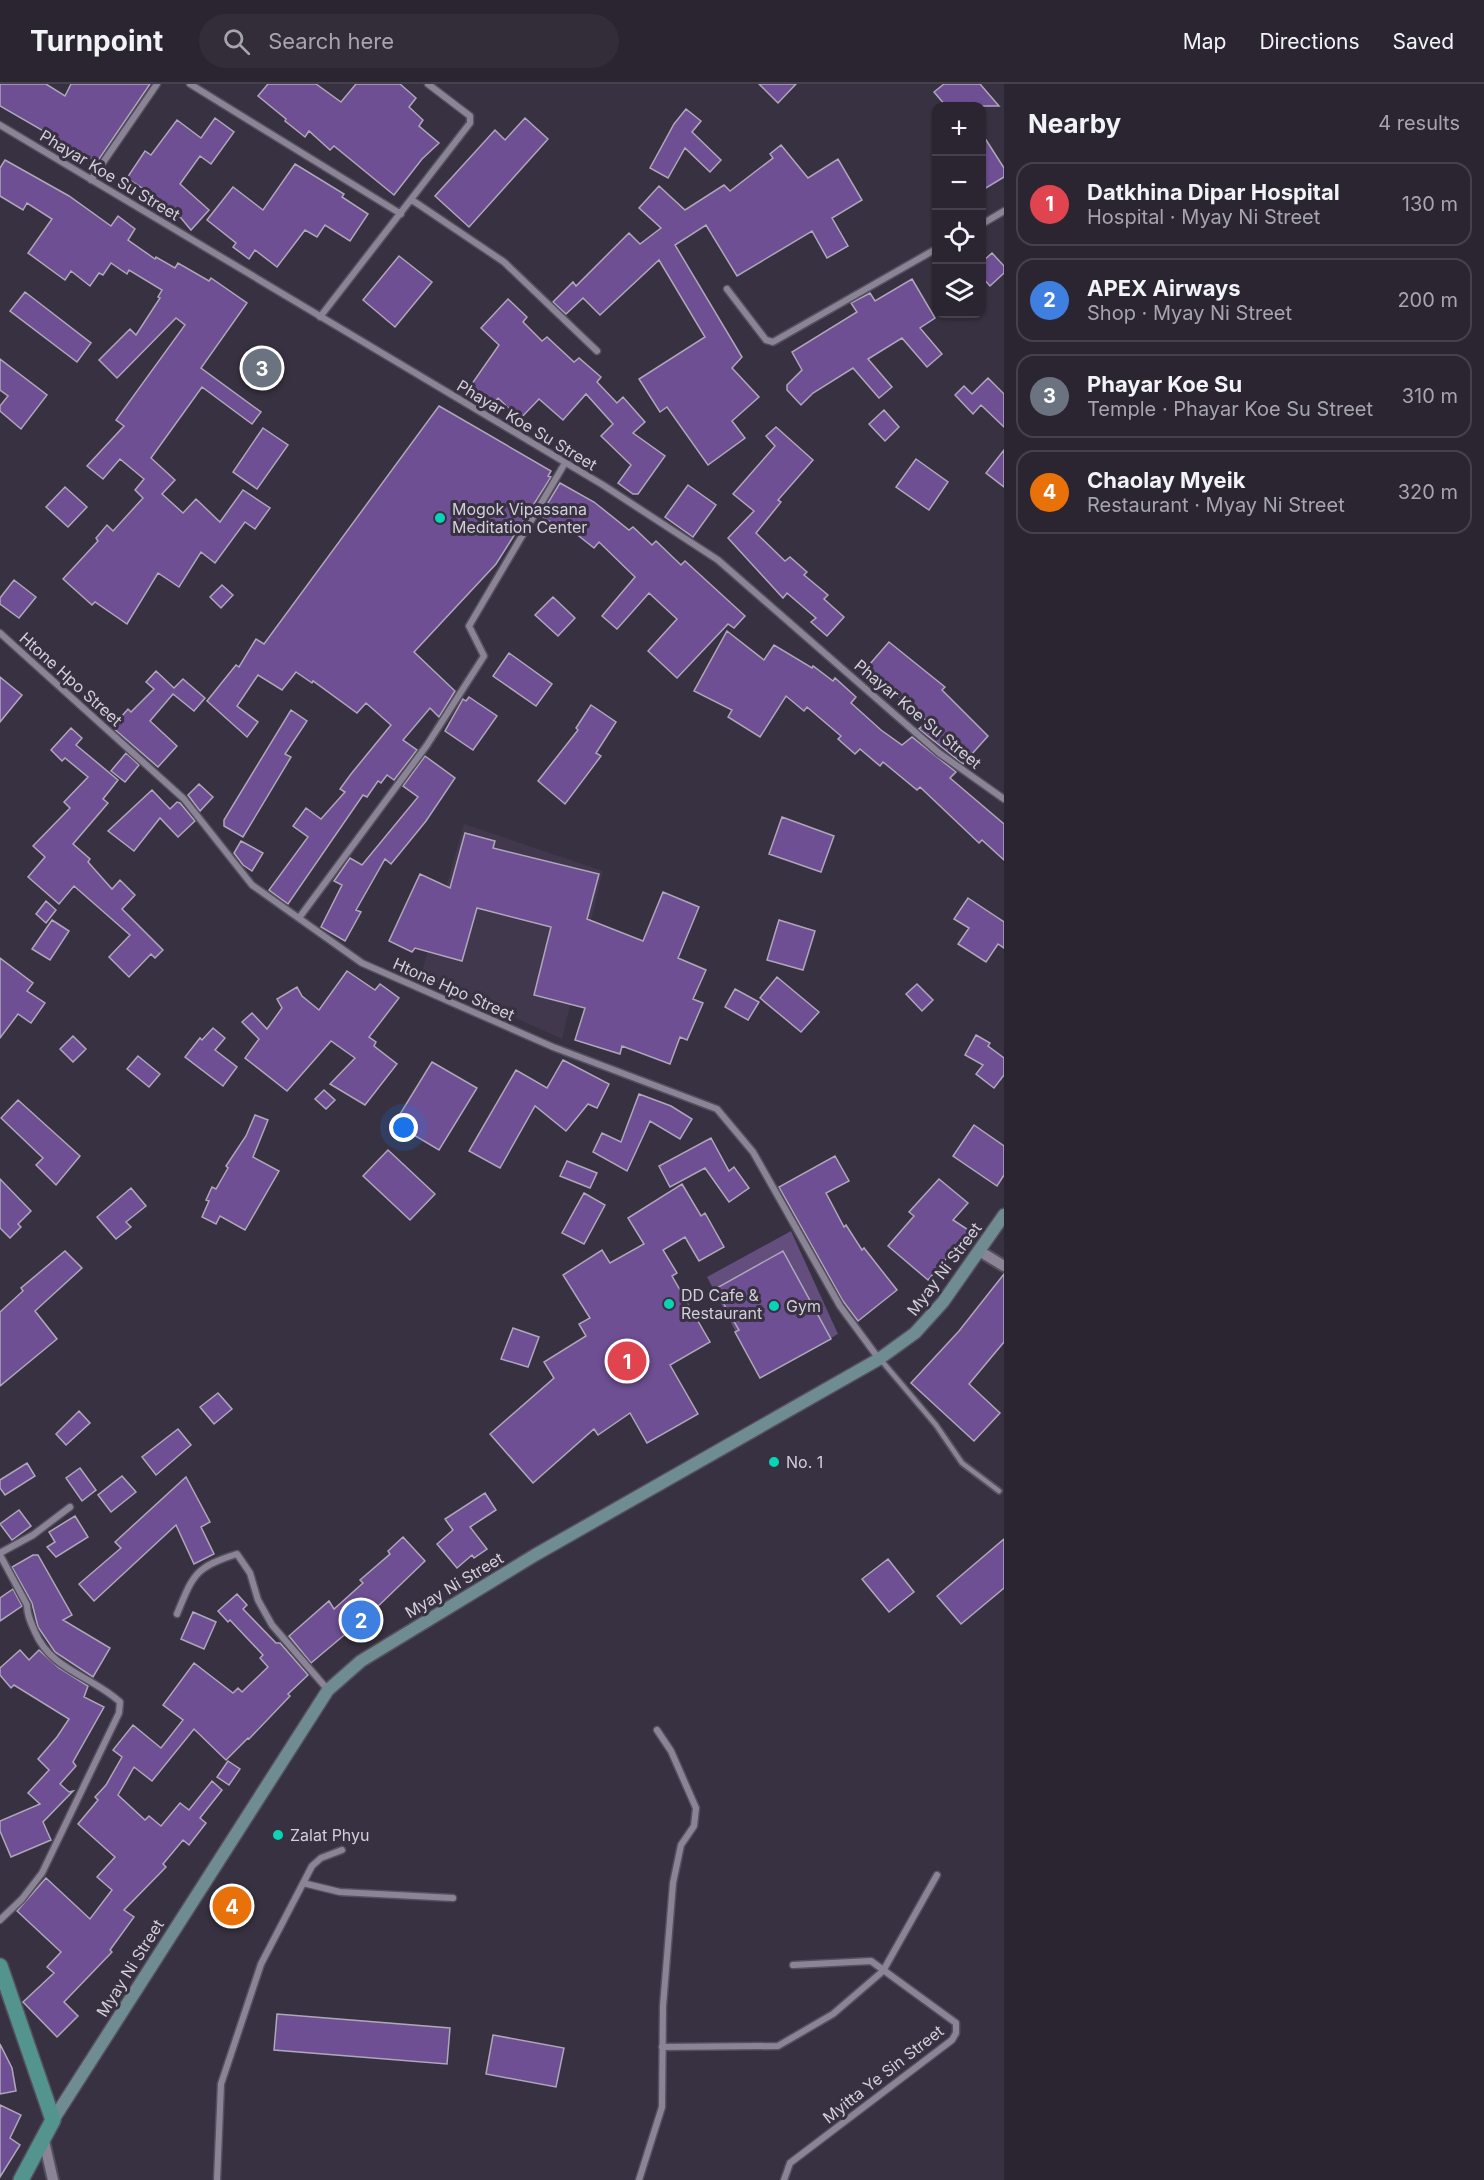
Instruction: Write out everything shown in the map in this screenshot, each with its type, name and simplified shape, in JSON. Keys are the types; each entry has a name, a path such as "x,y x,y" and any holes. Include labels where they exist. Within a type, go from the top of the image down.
{"main road":[{"name":"Myay Ni Street","path":"53,2120 328,1690 361,1661 535,1555 879,1359 915,1333 981,1252 1004,1215"},
{"path":"0,1966 53,2120 44,2141 21,2180"}],"street":[{"path":"91,180 158,84"},
{"path":"190,84 401,214"},
{"path":"320,317 470,123 470,116 428,84"},
{"name":"Phayar Koe Su Street","path":"0,125 565,463 718,560 939,753 1004,799"},
{"path":"412,200 504,262 597,351"},
{"path":"986,221 1004,211"},
{"path":"727,290 766,340 773,342 932,251"},
{"path":"299,918 427,745 484,656 469,626 565,463"},
{"name":"Htone Hpo Street","path":"0,633 184,800 252,885 362,963 553,1047 717,1109 753,1152 840,1306 879,1359"},
{"path":"981,1252 1004,1266"},
{"path":"0,1920 22,1899 42,1873 119,1713 120,1702 111,1694 63,1667 40,1644 27,1613 27,1605 0,1554 33,1535 70,1507"},
{"path":"177,1614 192,1579 210,1563 237,1554 250,1573 258,1600 272,1625 328,1690"},
{"path":"639,2180 662,2107 663,2006 673,1883 681,1845 694,1826 696,1808 671,1751 657,1730"},
{"path":"217,2180 220,2084 261,1964 312,1866 321,1858 342,1850"},
{"path":"662,2047 778,2046 833,2014 883,1971 937,1875"},
{"path":"303,1883 340,1892 453,1898"},
{"path":"793,1965 871,1961 883,1971"},
{"name":"Myitta Ye Sin Street","path":"784,2180 790,2163 952,2040 956,2032 956,2023 883,1971"},
{"path":"44,2141 53,2180"}],"lane":[{"path":"879,1359 936,1425 962,1463 999,1491"}],"shaded area":[{"path":"464,824 603,871 562,1039 421,975"},
{"name":"Gym","path":"791,1231 838,1334 760,1378 707,1277"}],"building":[{"path":"0,84 46,84 65,96 71,84 150,84 97,162 0,106"},
{"path":"268,84 316,84 341,102 356,84 400,84 416,98 409,107 423,120 419,126 439,143 422,159 394,195 334,146 330,150 309,131 305,137 285,121 286,119 258,96"},
{"path":"759,84 796,84 778,103"},
{"path":"944,84 980,84 999,106 986,106 986,102 943,102 934,92"},
{"path":"686,109 701,121 692,132 721,160 710,172 685,148 668,178 650,168 674,124"},
{"path":"215,118 234,132 211,164 200,156 180,184 209,210 191,230 181,218 127,178 145,151 151,155 177,120 201,138"},
{"path":"525,118 548,139 469,227 435,196 495,130 505,140"},
{"path":"986,140 1004,168 1004,177 986,188"},
{"path":"781,145 808,178 838,159 862,200 832,218 848,246 827,258 812,231 737,276 706,225 675,245 742,357 732,368 759,397 732,421 745,438 708,465 667,407 660,412 639,379 705,337 659,260 600,315 583,298 566,314 553,302 573,282 576,286 629,233 640,244 661,228 639,208 659,186 685,210 724,185 730,191 773,158 770,154"},
{"path":"5,160 69,196 111,226 118,216 135,229 128,240 155,259 156,257 175,268 178,263 209,281 211,278 247,303 201,368 261,412 252,424 202,387 151,458 175,480 162,494 183,513 196,499 220,522 243,490 270,508 255,529 245,522 215,563 201,552 179,587 158,573 127,624 95,602 92,605 63,579 98,541 96,538 107,525 113,531 143,498 135,490 144,479 120,459 103,479 87,466 124,426 116,420 185,325 176,318 117,378 99,360 130,329 136,335 160,298 158,297 162,290 129,270 127,274 111,263 103,275 99,273 90,286 71,271 65,280 28,253 52,219 27,203 23,210 0,196 0,168"},
{"path":"295,164 344,194 342,197 368,214 350,241 325,225 317,237 305,230 277,267 255,250 249,259 233,247 236,243 207,220 233,187 263,210"},
{"path":"992,253 1004,266 1004,273 990,286 986,282 986,258"},
{"path":"399,256 432,282 395,327 363,300"},
{"path":"912,279 932,313 932,318 935,318 920,328 942,354 927,367 902,338 868,359 892,387 879,398 853,368 813,393 801,405 787,390 787,385 802,370 792,352 857,312 851,303 870,293 875,301"},
{"path":"25,292 91,343 77,362 10,311"},
{"path":"508,299 527,317 523,322 542,341 547,337 574,362 579,358 601,377 597,382 617,403 623,397 645,422 633,433 665,456 638,494 633,494 618,483 631,465 601,436 613,424 586,394 563,420 539,399 520,419 498,398 493,404 469,388 499,345 481,328"},
{"path":"0,359 47,395 21,429 0,411 0,406 8,396 0,390"},
{"path":"988,378 1004,394 1004,427 981,405 973,414 955,395 964,386 972,394"},
{"name":"Mogok Vipassana Meditation Center","path":"439,406 551,471 548,476 551,477 496,564 414,652 455,691 439,717 430,708 403,740 417,750 394,780 387,775 381,783 378,781 367,797 363,795 288,904 269,890 308,837 293,826 306,808 321,819 345,792 340,789 391,725 366,703 357,713 313,681 312,683 296,672 282,690 258,675 237,706 258,722 247,737 207,701 236,665 239,667 256,639 264,644"},
{"path":"884,410 899,427 885,441 869,424"},
{"path":"776,427 813,460 778,500 781,502 756,533 785,561 790,557 807,572 804,575 828,595 824,599 844,617 827,636 811,622 816,618 787,593 783,598 728,538 754,511 733,494 775,446 766,436"},
{"path":"263,428 288,445 257,489 233,472"},
{"path":"1004,450 1004,487 986,473"},
{"path":"916,459 948,482 929,510 896,487"},
{"path":"560,483 594,502 629,530 633,527 652,545 656,541 681,565 685,561 745,616 734,628 728,624 677,678 648,651 677,619 649,593 617,629 602,616 635,577 599,542 594,548 570,529 568,532 540,516"},
{"path":"688,485 716,505 693,537 665,517"},
{"path":"65,487 87,507 68,527 46,507"},
{"path":"14,580 36,597 19,618 0,604 0,598"},
{"path":"222,585 233,595 221,608 210,597"},
{"path":"553,597 575,618 558,636 535,615"},
{"path":"727,631 764,660 774,645 812,668 813,666 833,681 835,678 856,697 851,703 881,730 902,745 912,737 956,772 950,778 1004,824 1004,860 982,840 979,843 920,787 917,790 883,762 880,766 860,749 855,754 838,739 841,736 807,707 804,711 786,696 760,737 728,717 732,710 694,691"},
{"path":"889,642 945,687 942,690 988,736 963,764 919,729 927,721 888,688 885,692 863,672"},
{"path":"509,653 552,684 536,706 493,676"},
{"path":"156,671 174,688 183,679 205,698 194,711 173,694 150,721 177,746 158,767 112,727 128,709 131,712 154,689 146,682"},
{"path":"0,677 22,695 0,722"},
{"path":"469,697 497,716 473,750 445,731 463,699 466,701"},
{"path":"591,705 616,722 596,753 601,756 565,804 538,781 578,730 576,728"},
{"path":"291,710 307,721 285,754 291,757 243,837 224,826 224,820"},
{"path":"71,728 82,738 76,745 118,780 103,799 108,803 73,844 90,859 88,862 112,889 120,880 135,895 122,909 163,950 155,958 151,954 129,977 109,957 130,935 74,886 59,904 28,877 45,857 33,846 70,808 64,802 88,777 65,758 62,761 51,750"},
{"path":"126,753 139,765 125,782 111,771"},
{"path":"425,756 455,778 426,821 391,864 385,859 356,910 361,912 345,941 321,927 342,885 334,881 350,858 362,865 418,797 403,786"},
{"path":"199,784 213,797 200,811 188,795"},
{"path":"152,790 170,809 177,802 180,803 195,821 178,837 160,818 134,851 108,831"},
{"path":"782,817 834,836 821,872 769,854"},
{"path":"465,833 495,841 493,848 599,874 587,919 643,941 663,892 699,907 678,958 706,970 693,999 703,1003 687,1040 680,1037 670,1064 622,1046 620,1054 575,1040 585,1008 534,995 551,927 477,908 462,961 415,948 412,952 389,941 420,874 450,888"},
{"path":"241,841 263,853 252,871 243,865 234,853"},
{"path":"968,898 1004,922 1004,948 998,944 986,962 958,944 969,928 954,919"},
{"path":"46,901 56,910 46,923 36,914"},
{"path":"52,920 69,931 50,960 32,949"},
{"path":"779,920 815,931 803,970 767,960"},
{"path":"0,958 33,983 27,991 45,1003 31,1023 18,1014 0,1038"},
{"path":"347,971 375,990 380,984 399,998 369,1037 376,1042 374,1046 397,1064 365,1105 330,1084 355,1058 331,1041 287,1091 245,1058 259,1039 242,1022 252,1013 267,1029 282,1008 277,999 297,987 302,996 319,1010"},
{"path":"777,977 819,1012 801,1032 760,998"},
{"path":"917,984 933,1000 922,1011 906,994"},
{"path":"735,989 759,1002 748,1020 725,1007"},
{"path":"213,1028 225,1038 215,1050 237,1067 223,1086 185,1057 200,1038 202,1040"},
{"path":"976,1035 990,1043 988,1046 1004,1058 1004,1075 994,1088 976,1074 983,1065 965,1055"},
{"path":"73,1036 86,1049 73,1062 60,1049"},
{"path":"138,1056 160,1074 149,1087 127,1069"},
{"path":"563,1060 609,1084 597,1108 588,1104 566,1131 535,1106 500,1168 469,1151 516,1070 547,1088"},
{"path":"432,1062 477,1088 439,1150 397,1125 397,1119"},
{"path":"324,1090 335,1100 326,1109 315,1099"},
{"path":"639,1094 671,1106 692,1119 680,1139 650,1121 627,1171 593,1152 602,1133 621,1142"},
{"path":"18,1100 80,1156 56,1185 36,1165 43,1158 1,1118"},
{"path":"255,1115 268,1120 253,1157 279,1171 245,1230 220,1216 216,1224 202,1217 209,1201 206,1200 212,1187 216,1189 228,1168 226,1166 246,1136"},
{"path":"974,1125 1004,1146 1004,1175 997,1186 953,1156"},
{"path":"711,1138 729,1171 734,1167 749,1188 729,1202 705,1168 670,1187 659,1166"},
{"path":"388,1150 435,1194 410,1220 363,1176"},
{"path":"835,1156 849,1181 826,1193 844,1227 846,1225 862,1250 864,1248 897,1290 858,1321 843,1301 779,1187"},
{"path":"567,1161 597,1173 590,1188 560,1176"},
{"path":"0,1179 31,1211 18,1224 21,1227 10,1238 0,1228"},
{"path":"939,1179 968,1203 953,1220 970,1231 955,1254 952,1252 928,1280 888,1246 914,1216 909,1212"},
{"path":"682,1184 701,1216 705,1213 724,1247 699,1261 685,1237 663,1250 677,1273 672,1276 710,1342 670,1365 698,1414 647,1443 630,1413 598,1435 594,1429 533,1483 490,1434 554,1378 544,1362 586,1336 579,1324 590,1318 563,1275 602,1250 610,1263 644,1244 628,1218"},
{"path":"131,1188 146,1206 126,1222 131,1227 116,1239 97,1217"},
{"path":"584,1193 605,1205 584,1244 562,1233"},
{"path":"65,1251 82,1268 35,1311 57,1339 0,1386 0,1312 23,1291 21,1288"},
{"name":"Gym","path":"783,1251 831,1339 760,1378 735,1332 739,1330 715,1289"},
{"path":"1004,1274 1004,1342 969,1384 1000,1413 974,1441 911,1383 959,1331"},
{"path":"513,1328 539,1337 528,1367 501,1359"},
{"path":"218,1393 232,1409 214,1424 200,1407"},
{"path":"79,1411 90,1423 66,1445 56,1434"},
{"path":"178,1429 191,1445 156,1475 142,1457"},
{"path":"27,1463 35,1476 5,1495 0,1488 0,1480"},
{"path":"80,1468 96,1490 82,1501 66,1478"},
{"path":"122,1476 136,1492 111,1512 98,1495"},
{"path":"186,1477 210,1522 201,1527 214,1554 194,1564 176,1525 94,1601 79,1584 121,1548 115,1542"},
{"path":"485,1493 496,1510 470,1527 487,1549 474,1558 472,1555 457,1568 437,1544 453,1530 445,1519"},
{"path":"19,1510 31,1526 12,1540 0,1524"},
{"path":"75,1516 88,1537 56,1557 47,1547 55,1542 49,1532"},
{"path":"403,1537 425,1561 373,1611 377,1617 360,1632 355,1626 311,1663 289,1636 329,1601 334,1609 363,1583 360,1580 390,1554 388,1551"},
{"path":"1004,1539 1004,1588 961,1624 937,1596"},
{"path":"33,1555 38,1555 72,1615 63,1620 110,1648 93,1677 55,1652 38,1627 32,1603 12,1567"},
{"path":"888,1559 914,1592 889,1612 862,1579"},
{"path":"13,1589 22,1606 0,1621 0,1598"},
{"path":"237,1594 247,1605 243,1609 276,1643 280,1643 308,1675 288,1694 290,1696 249,1739 226,1760 194,1729 152,1781 134,1767 118,1795 145,1820 149,1816 161,1826 180,1803 189,1810 212,1781 222,1790 200,1818 206,1823 189,1845 183,1840 163,1864 166,1867 124,1910 134,1917 110,1950 112,1952 64,2002 78,2016 57,2037 23,2002 54,1973 47,1967 61,1952 17,1911 46,1878 90,1919 112,1890 97,1877 115,1857 78,1824 98,1800 95,1797 106,1785 122,1757 113,1750 133,1725 161,1748 183,1720 163,1705 194,1663 233,1693 238,1688 242,1692 268,1667 260,1658 263,1655 230,1620 228,1622 218,1611"},
{"path":"193,1612 216,1622 204,1649 181,1639"},
{"path":"20,1650 29,1660 39,1650 59,1668 88,1686 84,1697 104,1707 73,1762 76,1766 60,1784 69,1792 73,1791 43,1822 51,1840 11,1857 0,1831 0,1821 40,1804 28,1793 49,1770 38,1759 69,1719 14,1685 11,1688 0,1675 0,1668"},
{"path":"228,1761 240,1769 229,1785 217,1777"},
{"path":"277,2014 450,2028 447,2064 274,2050"},
{"path":"493,2035 564,2048 556,2087 486,2074"},
{"path":"0,2044 12,2068 16,2091 0,2094"},
{"path":"0,2105 21,2115 10,2138 20,2145 0,2177"}],"place":[{"name":"Phayar Koe Su","path":"262,368"},
{"name":"Mogok Vipassana Meditation Center","path":"440,518"},
{"name":"DD Cafe & Restaurant","path":"669,1304"},
{"name":"Gym","path":"774,1306"},
{"name":"Datkhina Dipar Hospital","path":"627,1361"},
{"name":"No. 1","path":"774,1462"},
{"name":"APEX Airways","path":"361,1620"},
{"name":"Zalat Phyu","path":"278,1835"},
{"name":"Chaolay Myeik","path":"232,1906"}]}
